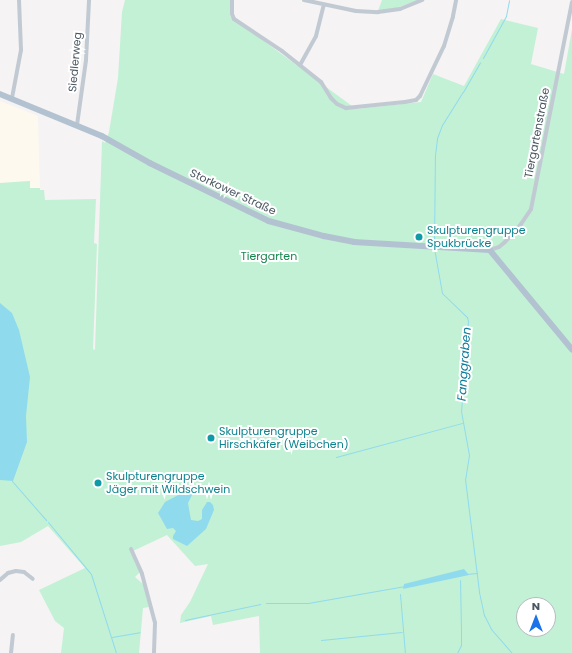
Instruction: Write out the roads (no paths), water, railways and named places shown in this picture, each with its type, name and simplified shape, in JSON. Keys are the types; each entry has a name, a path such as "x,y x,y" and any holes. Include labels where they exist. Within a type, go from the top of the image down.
{"main road":[{"name":"Storkower Straße","path":"0,94 102,136 192,185 269,221 324,236 354,242 490,250"},
{"path":"490,250 572,349"}],"street":[{"path":"12,98 21,50 19,0"},
{"name":"Siedlerweg","path":"77,125 86,60 89,0"},
{"path":"232,0 232,14 234,19 300,65 321,82 334,101 346,108 416,100 420,96 444,46 454,16 456,0"},
{"path":"304,0 356,12 386,12 400,9 422,0"},
{"name":"Tiergartenstraße","path":"490,250 505,242 521,224 531,209 572,2"},
{"path":"300,65 317,32 324,5"},
{"path":"131,549 142,574 155,624 154,653"},
{"path":"0,580 8,573 16,571 24,572 33,579"},
{"path":"11,653 13,635"}],"water":[{"path":"0,303 12,313 19,330 30,377 26,416 27,442 13,481 0,480"},
{"path":"196,487 188,503 191,520 198,521 202,519 202,510 207,502 210,502 213,505 214,510 206,529 187,546 173,539 176,531 173,528 167,529 158,513 165,502 182,493 185,488"},
{"path":"464,569 469,575 403,589 404,584"}],"waterway":[{"name":"Fanggraben","path":"483,58 506,16 509,0"},
{"name":"Fanggraben","path":"434,245 435,155 437,138 442,125 480,62"},
{"name":"Fanggraben","path":"434,248 442,293 467,317 468,321 461,411 469,455 465,479 479,592 484,615 491,629 512,653"},
{"path":"336,457 462,423"},
{"path":"12,481 46,520"},
{"path":"48,522 91,574 116,653"},
{"path":"466,574 477,573"},
{"path":"457,653 461,645 460,580"},
{"path":"266,603 308,603 404,586"},
{"path":"400,594 405,653"},
{"path":"185,620 260,604"},
{"path":"112,637 140,632"},
{"path":"321,640 402,632"}],"place":[{"name":"Skulpturengruppe Spukbrücke","path":"419,237"},
{"name":"Skulpturengruppe Hirschkäfer (Weibchen)","path":"211,438"},
{"name":"Skulpturengruppe Jäger mit Wildschwein","path":"98,483"}],"park label":[{"name":"Tiergarten","path":"269,256"}]}
